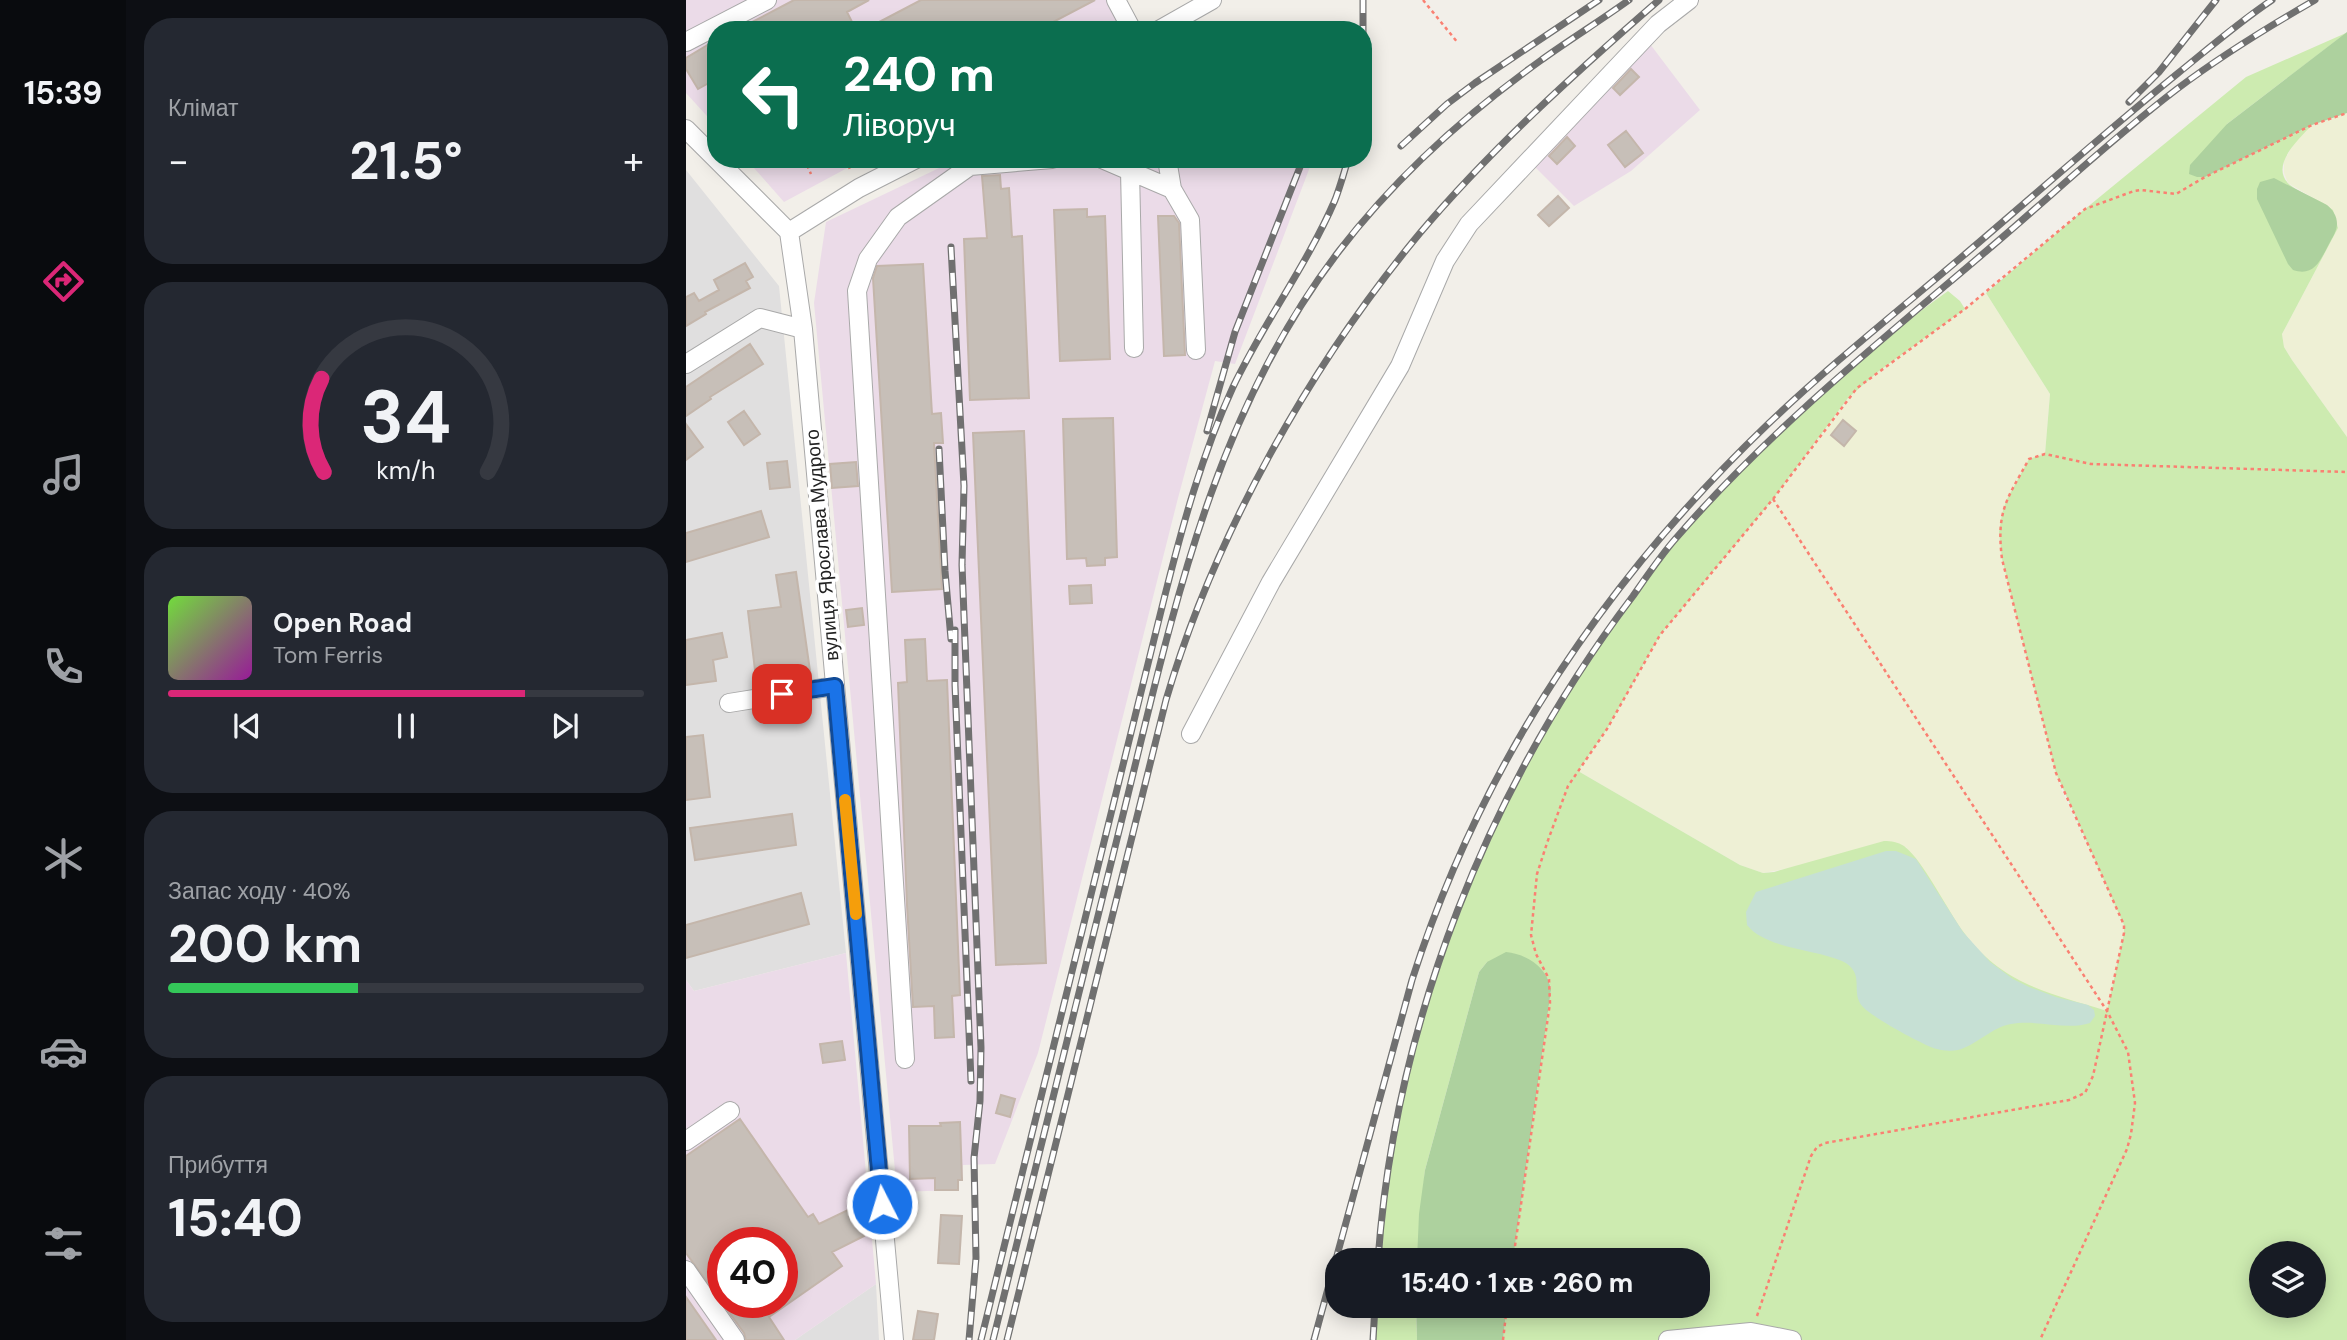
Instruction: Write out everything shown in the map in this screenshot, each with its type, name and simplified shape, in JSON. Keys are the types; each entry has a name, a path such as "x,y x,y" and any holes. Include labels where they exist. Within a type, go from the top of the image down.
{"street":[{"path":"726,21 767,0"},
{"path":"1116,0 1127,21"},
{"path":"1175,21 1212,0"},
{"path":"1191,733 1271,582 1400,366 1445,261 1468,224 1658,24 1689,0"},
{"path":"686,42 707,31"},
{"path":"686,129 707,150"},
{"path":"725,168 789,232 859,188 898,168"},
{"path":"905,1059 857,291 868,258 898,217 968,168"},
{"path":"1123,168 1172,189"},
{"path":"1168,168 1172,189 1190,220 1196,350"},
{"path":"1130,171 1133,348"},
{"name":"вулиця Ярослава Мудрого","path":"789,232 803,329 894,1340"},
{"path":"686,364 760,318 803,329"},
{"path":"729,703 835,686"},
{"path":"686,1141 730,1111"},
{"path":"686,1270 735,1340"},
{"path":"1668,1340 1751,1332 1792,1340"}],"path":[{"path":"1423,0 1458,43"},
{"path":"1515,1248 1550,1003 1549,979 1535,954 1531,935 1538,874 1568,786 1607,729 1660,635 1773,499 1857,388 1965,309 2085,209 2134,191 2176,194 2312,125 2347,113"},
{"path":"808,168 811,174"},
{"path":"849,168 851,172"},
{"path":"1751,1332 1811,1156 1817,1147 1825,1143 2078,1098 2088,1089 2093,1076 2124,925 2056,773 2002,559 1999,532 2006,501 2029,459 2045,454 2091,464 2347,472"},
{"path":"1773,499 2106,1011 2129,1052 2135,1103 2127,1149 2040,1340"},
{"path":"1503,1340 1506,1318"}],"shaded area":[{"path":"686,0 1126,0 1132,16 1123,21 707,21 707,116 686,93"},
{"path":"1650,44 1700,110 1631,171 1574,206 1530,162"},
{"path":"754,168 847,168 784,202"},
{"path":"939,168 1310,168 1235,364 1215,361 1038,1053 995,1164 963,1165 958,1190 897,1192 814,303 826,222"},
{"path":"686,170 779,286 846,953 694,991 686,980"},
{"path":"846,953 876,1284 795,1340 686,1340 686,980 694,991"},
{"path":"876,1284 879,1340 795,1340"}],"green space":[{"path":"2347,32 2347,113 2312,125 2205,177 2189,174 2190,165 2227,124"},
{"path":"2346,33 2227,124 2205,177 2312,125 2288,153 2282,169 2284,178 2290,185 2333,210 2338,228 2282,334 2284,347 2292,360 2347,437 2347,1340 1503,1340 1506,1318 1710,1318 1710,1248 1515,1248 1551,990 1549,979 1487,962 1479,972 1425,1170 1418,1248 1380,1248 1390,1162 1409,1066 1436,971 1471,879 1512,789 1560,703 1614,620 1673,542 1751,458 1890,335 1948,291 1965,309 1879,371 1848,398 1773,499 1660,635 1607,729 1578,771 1740,865 1763,873 1884,841 1904,846 1920,863 1965,934 1995,965 2029,985 2107,1011 2124,925 2056,773 2002,559 1999,532 2006,501 2029,459 2045,454 2050,394 1986,293 2246,77"},
{"path":"2347,113 2347,437 2292,360 2284,347 2282,334 2338,228 2333,210 2288,183 2284,173 2284,161 2294,143 2312,125"},
{"path":"2274,178 2327,205 2337,221 2333,237 2319,262 2306,271 2293,270 2288,264 2257,199 2260,182"},
{"path":"1986,293 2050,394 2045,454 2029,460 2006,501 1999,532 2002,559 2061,789 2124,925 2107,1011 2029,987 1990,962 1963,932 1906,847 1763,873 1740,865 1578,771 1607,729 1660,635 1773,499 1848,398 1879,371"},
{"path":"1886,851 1896,851 1916,859 1963,932 1990,962 2029,987 2088,1005 2094,1010 2095,1016 2090,1023 2071,1026 2011,1024 1958,1050 1937,1049 1898,1031 1863,1007 1857,995 1856,977 1850,966 1831,957 1778,944 1755,933 1747,925 1746,912 1756,892"},
{"path":"1506,952 1529,959 1546,975 1551,990 1515,1248 1418,1248 1425,1170 1479,972 1487,962"},
{"path":"1374,1318 1416,1318 1417,1340 1373,1340"},
{"path":"1416,1318 1506,1318 1503,1340 1417,1340"}],"building":[{"path":"794,0 869,0 847,12 852,21 754,21"},
{"path":"921,0 1095,0 1055,21 881,21"},
{"path":"707,45 707,84 698,89 686,69 686,58"},
{"path":"1631,69 1639,77 1620,95 1613,88"},
{"path":"1626,131 1643,153 1625,167 1608,145"},
{"path":"1567,137 1575,146 1557,164 1549,156"},
{"path":"1000,175 1001,189 1009,188 1012,237 1022,236 1029,398 970,400 964,239 987,238 982,176"},
{"path":"1558,196 1569,208 1549,226 1538,215"},
{"path":"1087,209 1087,217 1105,216 1110,359 1060,361 1054,210"},
{"path":"1158,216 1174,216 1179,223 1185,355 1164,356"},
{"path":"745,263 753,277 746,281 750,288 705,312 706,314 686,326 686,297 694,293 699,301 719,290 714,280"},
{"path":"923,264 932,414 941,413 943,443 934,443 942,589 892,592 873,278 877,266"},
{"path":"750,344 763,364 710,397 711,399 686,416 686,387"},
{"path":"744,411 760,434 744,445 728,422"},
{"path":"1113,418 1117,557 1105,558 1105,565 1087,566 1086,558 1067,559 1063,419"},
{"path":"1843,420 1856,431 1844,446 1831,435"},
{"path":"686,424 703,447 686,460"},
{"path":"1024,431 1046,963 996,965 973,433"},
{"path":"787,461 790,487 770,489 767,463"},
{"path":"856,462 858,486 832,488 830,464"},
{"path":"761,511 769,537 686,562 686,533"},
{"path":"796,572 811,678 757,687 748,611 781,607 776,575"},
{"path":"1091,585 1092,603 1070,604 1069,586"},
{"path":"862,608 864,625 848,627 846,610"},
{"path":"722,633 727,657 713,660 716,681 686,685 686,640"},
{"path":"925,639 927,681 947,680 960,995 952,996 954,1037 935,1038 934,1006 913,1007 898,683 907,682 905,640"},
{"path":"703,735 710,797 686,800 686,737"},
{"path":"792,814 796,845 695,860 690,828"},
{"path":"801,893 809,924 686,958 686,925"},
{"path":"842,1041 845,1060 823,1063 820,1044"},
{"path":"1001,1095 1015,1099 1010,1117 996,1113"},
{"path":"740,1119 808,1217 813,1214 819,1224 850,1209 864,1236 832,1252 842,1266 798,1297 798,1227 707,1227 707,1282 686,1253 686,1156"},
{"path":"960,1122 962,1180 958,1180 958,1190 935,1190 935,1178 910,1179 909,1126 941,1126 940,1123"},
{"path":"941,1215 962,1216 959,1264 938,1263"},
{"path":"686,1297 716,1340 686,1340"},
{"path":"918,1311 938,1314 934,1340 913,1340"},
{"path":"733,1318 770,1318 784,1340 746,1340"}],"railway":[{"path":"1363,0 1363,21"},
{"path":"1401,146 1447,104 1475,83 1599,0"},
{"path":"993,1340 1176,603 1225,456 1257,385 1294,317 1339,251 1407,173 1485,103 1551,53 1629,0"},
{"path":"1007,1340 1166,700 1186,638 1239,515 1304,395 1341,338 1420,233 1476,171 1535,112 1659,0"},
{"path":"2129,102 2159,72 2216,0"},
{"path":"1314,1340 1412,980 1440,901 1474,825 1512,751 1554,680 1601,612 1652,547 1708,485 1793,401 2128,114 2272,0"},
{"path":"1379,1248 1388,1171 1405,1082 1428,995 1458,910 1494,827 1535,746 1581,669 1660,558 1712,498 1786,425 2103,149 2194,77 2245,42 2315,0"},
{"path":"1207,431 1235,332 1300,168"},
{"path":"981,1340 1164,599 1194,491 1233,387 1324,224 1345,168"},
{"path":"951,247 964,486 962,565 981,1048 980,1101 974,1158 976,1258 969,1340"},
{"path":"939,449 951,639"},
{"path":"955,630 971,1081"},
{"path":"1373,1340 1374,1318"}],"slow traffic":[{"path":"845,800 856,914"}],"route":[{"path":"782,694 835,686 882,1204"}]}
